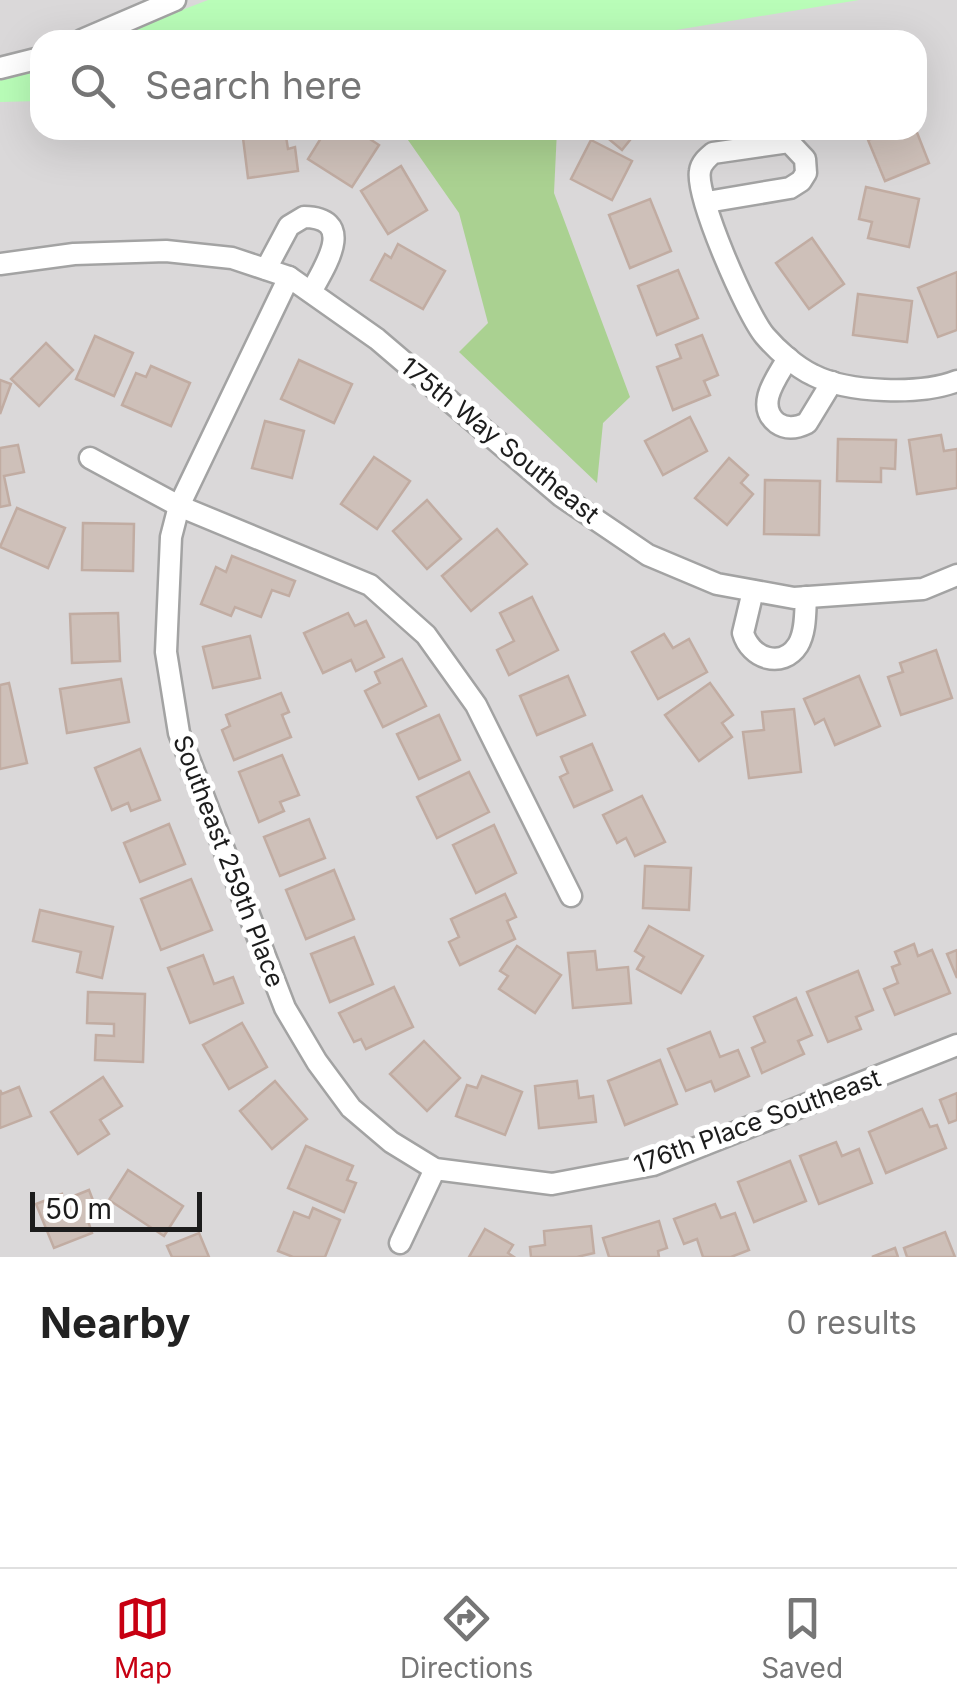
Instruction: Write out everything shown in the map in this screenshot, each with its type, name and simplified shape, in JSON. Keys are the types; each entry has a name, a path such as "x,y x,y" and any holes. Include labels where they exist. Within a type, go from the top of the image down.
{"street":[{"path":"105,30 175,0"},
{"path":"0,68 30,60"},
{"path":"707,202 790,188 801,182 806,173 804,159 789,142 713,153 704,161 699,174 707,202 748,312 788,358 811,374 832,382 928,390 957,381"},
{"path":"266,269 288,226 304,217 322,221 333,234 334,250 311,292"},
{"name":"175th Way Southeast","path":"0,264 74,254 166,251 232,258 289,277 377,338 561,496 648,555 717,584 806,597 923,588 957,575"},
{"name":"Southeast 259th Place","path":"289,277 179,506 171,537 166,652 178,733 285,1008 351,1108 391,1142 435,1168"},
{"path":"788,358 767,398 770,415 782,426 791,428 808,423 832,382"},
{"path":"90,458 179,506 370,585 426,635 476,706 571,896"},
{"path":"753,591 743,634 752,651 771,660 789,654 801,640 806,597"},
{"name":"176th Place Southeast","path":"435,1168 552,1184 653,1165 957,1045"},
{"path":"400,1244 435,1168"}],"shaded area":[{"path":"0,0 957,0 957,1257 0,1257"}],"green space":[{"path":"208,0 859,0 676,30 130,30"},
{"path":"30,69 30,101 0,102 0,80"},
{"path":"408,140 557,140 554,193 630,397 603,423 597,483 459,352 488,323 459,213"}],"building":[{"path":"243,140 287,140 288,149 295,147 298,171 248,178"},
{"path":"320,140 371,140 379,145 352,187 308,159"},
{"path":"591,140 632,161 612,200 571,179"},
{"path":"610,140 630,140 622,150"},
{"path":"868,140 920,140 929,163 885,181"},
{"path":"401,166 427,210 388,234 361,191"},
{"path":"866,187 919,199 909,247 868,238 872,222 859,219"},
{"path":"650,199 671,251 630,268 609,215"},
{"path":"812,238 844,284 809,309 776,263"},
{"path":"398,244 445,271 423,309 371,280 385,254 391,258"},
{"path":"678,270 698,318 657,335 638,286"},
{"path":"957,272 957,330 938,337 918,288"},
{"path":"858,294 912,301 907,342 853,335"},
{"path":"702,335 718,375 704,381 710,395 673,410 657,367 681,358 676,345"},
{"path":"95,336 133,353 114,396 76,379"},
{"path":"46,343 73,370 39,406 11,379"},
{"path":"299,360 352,384 334,423 281,399"},
{"path":"151,366 190,383 171,426 122,405 136,373 146,377"},
{"path":"0,380 11,384 0,414"},
{"path":"690,417 707,451 663,475 645,441"},
{"path":"265,421 304,431 292,478 252,468"},
{"path":"941,435 944,451 957,449 957,488 917,494 909,440"},
{"path":"838,439 896,440 895,469 881,468 881,482 837,481"},
{"path":"18,445 24,472 4,476 10,505 0,507 0,448"},
{"path":"374,457 410,481 377,529 341,504"},
{"path":"729,458 748,475 741,483 753,494 727,525 695,498"},
{"path":"765,480 820,481 819,535 764,534"},
{"path":"427,500 461,539 427,569 393,531"},
{"path":"17,508 65,528 48,568 0,547"},
{"path":"83,523 134,524 133,571 82,570"},
{"path":"497,529 527,564 471,611 442,576"},
{"path":"232,556 295,581 289,596 272,590 261,617 235,607 231,616 201,604 216,567 226,572"},
{"path":"532,597 558,650 509,675 497,650 514,641 500,613"},
{"path":"118,613 120,661 72,663 70,614"},
{"path":"348,613 355,626 366,621 384,657 356,671 351,660 323,673 304,633"},
{"path":"664,634 673,648 689,639 707,672 658,699 632,652"},
{"path":"250,636 260,678 213,688 203,647"},
{"path":"936,650 952,698 901,715 888,677 903,672 900,663"},
{"path":"402,659 426,706 383,727 365,691 380,683 375,672"},
{"path":"568,676 585,715 537,735 520,696"},
{"path":"859,676 880,726 835,745 824,719 815,724 804,699"},
{"path":"121,679 129,722 67,733 60,689"},
{"path":"9,683 27,763 0,769 0,685"},
{"path":"710,683 733,715 722,723 732,737 699,761 665,715"},
{"path":"281,693 289,712 282,715 291,737 234,760 222,730 230,726 226,715"},
{"path":"794,709 801,772 749,778 743,732 764,730 762,712"},
{"path":"439,715 460,760 419,779 397,734"},
{"path":"592,744 612,790 574,807 560,777 568,773 561,757"},
{"path":"140,749 160,800 131,811 128,803 112,810 95,768"},
{"path":"282,755 299,795 280,802 284,811 259,822 239,772"},
{"path":"469,772 489,812 437,838 417,797"},
{"path":"642,796 665,842 635,856 626,838 617,843 603,815"},
{"path":"309,819 325,858 280,876 264,837"},
{"path":"169,824 185,864 140,882 124,843"},
{"path":"494,825 516,873 476,893 453,845"},
{"path":"645,866 691,868 689,910 643,908"},
{"path":"334,870 354,919 306,939 286,890"},
{"path":"191,879 212,930 161,950 141,899"},
{"path":"505,894 516,917 507,921 515,939 460,965 449,942 459,937 451,919"},
{"path":"40,910 113,927 102,978 77,972 81,952 33,941"},
{"path":"649,926 703,956 681,993 637,969 644,957 635,951"},
{"path":"354,937 373,984 330,1002 311,954"},
{"path":"914,944 918,956 932,950 950,993 895,1015 884,989 898,983 892,967 900,964 895,952"},
{"path":"517,946 561,975 535,1013 499,989 508,976 500,971"},
{"path":"957,950 957,978 947,954"},
{"path":"595,951 597,970 628,967 631,1003 573,1008 568,953"},
{"path":"203,955 214,984 233,977 243,1003 190,1023 168,968"},
{"path":"858,971 873,1010 856,1017 861,1029 828,1042 807,992"},
{"path":"394,987 413,1027 366,1049 361,1039 354,1042 339,1013"},
{"path":"88,992 145,994 143,1062 95,1060 96,1035 114,1036 114,1024 87,1023"},
{"path":"796,998 812,1035 798,1041 804,1054 762,1073 752,1048 765,1042 754,1017"},
{"path":"242,1023 267,1067 229,1089 203,1045"},
{"path":"710,1032 720,1057 738,1050 749,1076 715,1091 711,1081 686,1091 668,1049"},
{"path":"424,1041 460,1078 427,1111 390,1074"},
{"path":"660,1060 677,1104 625,1125 608,1081"},
{"path":"482,1076 522,1092 505,1135 456,1116 467,1085 477,1088"},
{"path":"103,1077 122,1106 100,1120 109,1134 78,1154 51,1112"},
{"path":"275,1081 307,1119 272,1149 240,1111"},
{"path":"577,1081 579,1098 593,1096 596,1122 539,1128 535,1086"},
{"path":"19,1087 31,1116 0,1128 0,1090 2,1094"},
{"path":"957,1093 957,1120 949,1123 940,1100"},
{"path":"922,1109 930,1127 937,1125 946,1148 886,1173 869,1132"},
{"path":"836,1142 842,1156 859,1149 872,1183 819,1204 800,1156"},
{"path":"306,1146 353,1166 347,1180 356,1183 344,1212 288,1188"},
{"path":"790,1161 806,1201 754,1222 738,1182"},
{"path":"128,1170 183,1206 164,1236 109,1200"},
{"path":"89,1190 99,1216 88,1221 92,1233 54,1248 36,1204 62,1194 64,1200"},
{"path":"715,1204 721,1218 735,1213 749,1250 731,1257 703,1257 697,1239 684,1244 674,1219"},
{"path":"313,1208 340,1220 325,1257 293,1257 278,1251 294,1212 309,1218"},
{"path":"659,1221 667,1248 658,1251 659,1257 609,1257 603,1238"},
{"path":"591,1226 594,1253 531,1257 530,1247 545,1245 544,1231"},
{"path":"485,1229 513,1245 508,1253 514,1257 469,1257"},
{"path":"945,1232 955,1257 907,1257 904,1248"},
{"path":"199,1233 209,1257 172,1257 167,1246"},
{"path":"895,1248 898,1257 872,1257"}]}
